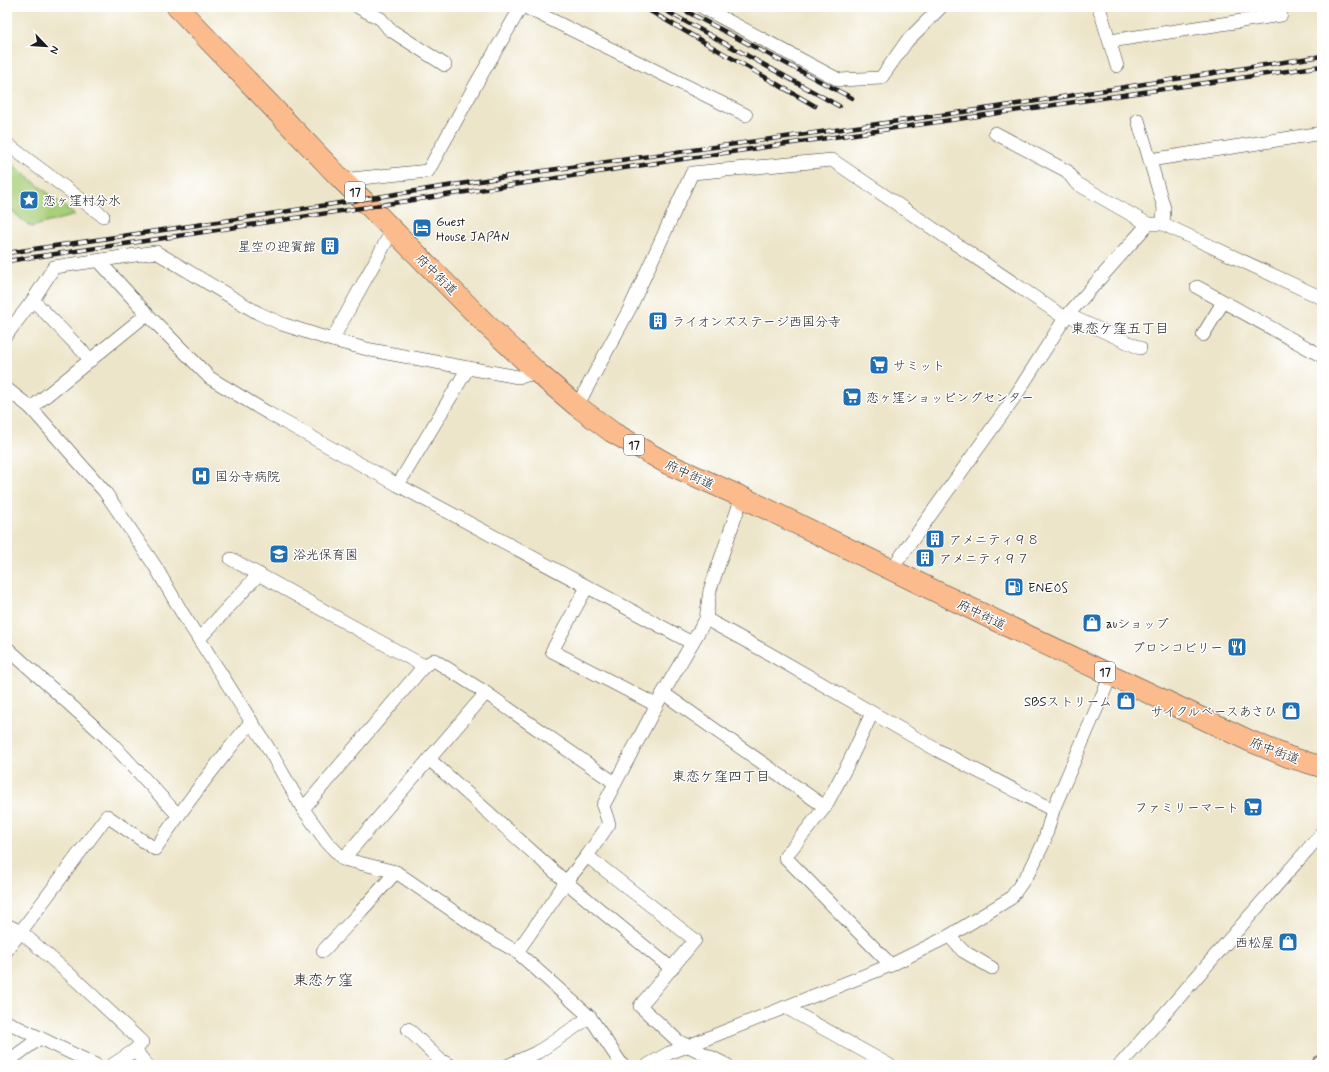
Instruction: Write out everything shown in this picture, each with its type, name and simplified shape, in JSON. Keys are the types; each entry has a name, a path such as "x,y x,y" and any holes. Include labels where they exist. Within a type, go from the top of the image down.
{"main road":[{"name":"府中街道","path":"177,7 342,180 393,229 486,324 538,373 577,406 612,432 662,461 742,497 891,570 1250,741 1289,757 1322,766"}],"street":[{"path":"358,7 381,19 389,29 445,65"},
{"path":"342,180 428,171 521,7"},
{"path":"525,7 746,115"},
{"path":"702,7 839,80 881,78 907,41 941,7"},
{"path":"1099,7 1117,66"},
{"path":"1110,41 1281,14 1280,7"},
{"path":"1138,120 1164,208 1163,224"},
{"path":"995,133 1067,171 1076,183 1148,224 1163,224 1322,298"},
{"path":"1150,160 1322,133"},
{"path":"7,144 103,216"},
{"path":"577,406 630,308 692,173 832,160 1067,316 1140,348"},
{"path":"891,570 1016,395 1067,316 1148,224"},
{"path":"332,340 393,229"},
{"path":"7,334 33,300 54,266 156,252 264,316 282,324 332,340 372,350 518,377 538,373"},
{"path":"99,261 147,314 210,378 268,413 398,485 692,642"},
{"path":"1197,287 1322,356"},
{"path":"33,300 91,360"},
{"path":"1203,335 1223,302"},
{"path":"31,408 147,314"},
{"path":"398,485 468,368"},
{"path":"7,389 31,408 105,492 155,566 199,639 267,746 303,809 326,841 343,859 396,872 488,935 517,952 590,1016 622,1065"},
{"path":"517,952 609,824 603,806 656,705 706,619 710,590 742,497"},
{"path":"231,559 424,666"},
{"path":"199,639 259,574"},
{"path":"587,586 552,651 656,705"},
{"path":"706,619 937,750 1053,810"},
{"path":"7,648 107,738 178,815"},
{"path":"303,809 424,666 434,660 486,693 615,784"},
{"path":"648,1065 669,1053 891,965 949,936 1011,898 1030,869 1044,842 1053,810 1111,675"},
{"path":"343,859 486,693"},
{"path":"663,693 825,807"},
{"path":"872,713 849,762 825,807 785,857 891,965"},
{"path":"7,950 107,816 155,849 178,815 218,762 251,722"},
{"path":"429,759 566,882 672,969"},
{"path":"1120,1065 1316,850 1322,833"},
{"path":"587,856 695,940 640,1006 678,1041 727,1065"},
{"path":"323,951 396,872"},
{"path":"7,925 21,932 76,979 142,1042 135,1050 112,1065"},
{"path":"949,936 963,951 992,968"},
{"path":"785,1007 889,1065"},
{"path":"509,1065 536,1060 538,1052 590,1016"},
{"path":"7,1022 96,1065"},
{"path":"408,1029 440,1060 450,1065"},
{"path":"7,1062 40,1038"},
{"path":"135,1050 147,1065"}],"green space":[{"path":"7,160 75,215 31,227 7,207"}],"railway":[{"path":"643,7 815,106"},
{"path":"659,7 839,106"},
{"path":"678,7 852,98"},
{"path":"7,253 231,220 543,171 998,107 1322,56"},
{"path":"7,261 676,160 1322,66"}],"place":[{"name":"恋ヶ窪村分水","path":"29,200"},
{"name":"Guest House JAPAN","path":"422,228"},
{"name":"星空の迎賓館","path":"330,246"},
{"name":"ライオンズステージ西国分寺","path":"658,321"},
{"name":"サミット","path":"879,365"},
{"name":"恋ヶ窪ショッピングセンター","path":"852,397"},
{"name":"国分寺病院","path":"201,476"},
{"name":"アメニティ９８","path":"935,539"},
{"name":"浴光保育園","path":"279,554"},
{"name":"アメニティ９７","path":"925,558"},
{"name":"ENEOS","path":"1014,587"},
{"name":"auショップ","path":"1092,623"},
{"name":"ブロンコビリー","path":"1237,647"},
{"name":"SBSストリーム","path":"1126,701"},
{"name":"サイクルベースあさひ","path":"1291,711"},
{"name":"ファミリーマート","path":"1253,807"},
{"name":"西松屋","path":"1288,942"}],"district":[{"name":"東恋ケ窪五丁目","path":"1120,328"},
{"name":"東恋ケ窪四丁目","path":"721,776"},
{"name":"東恋ケ窪","path":"323,980"}]}
